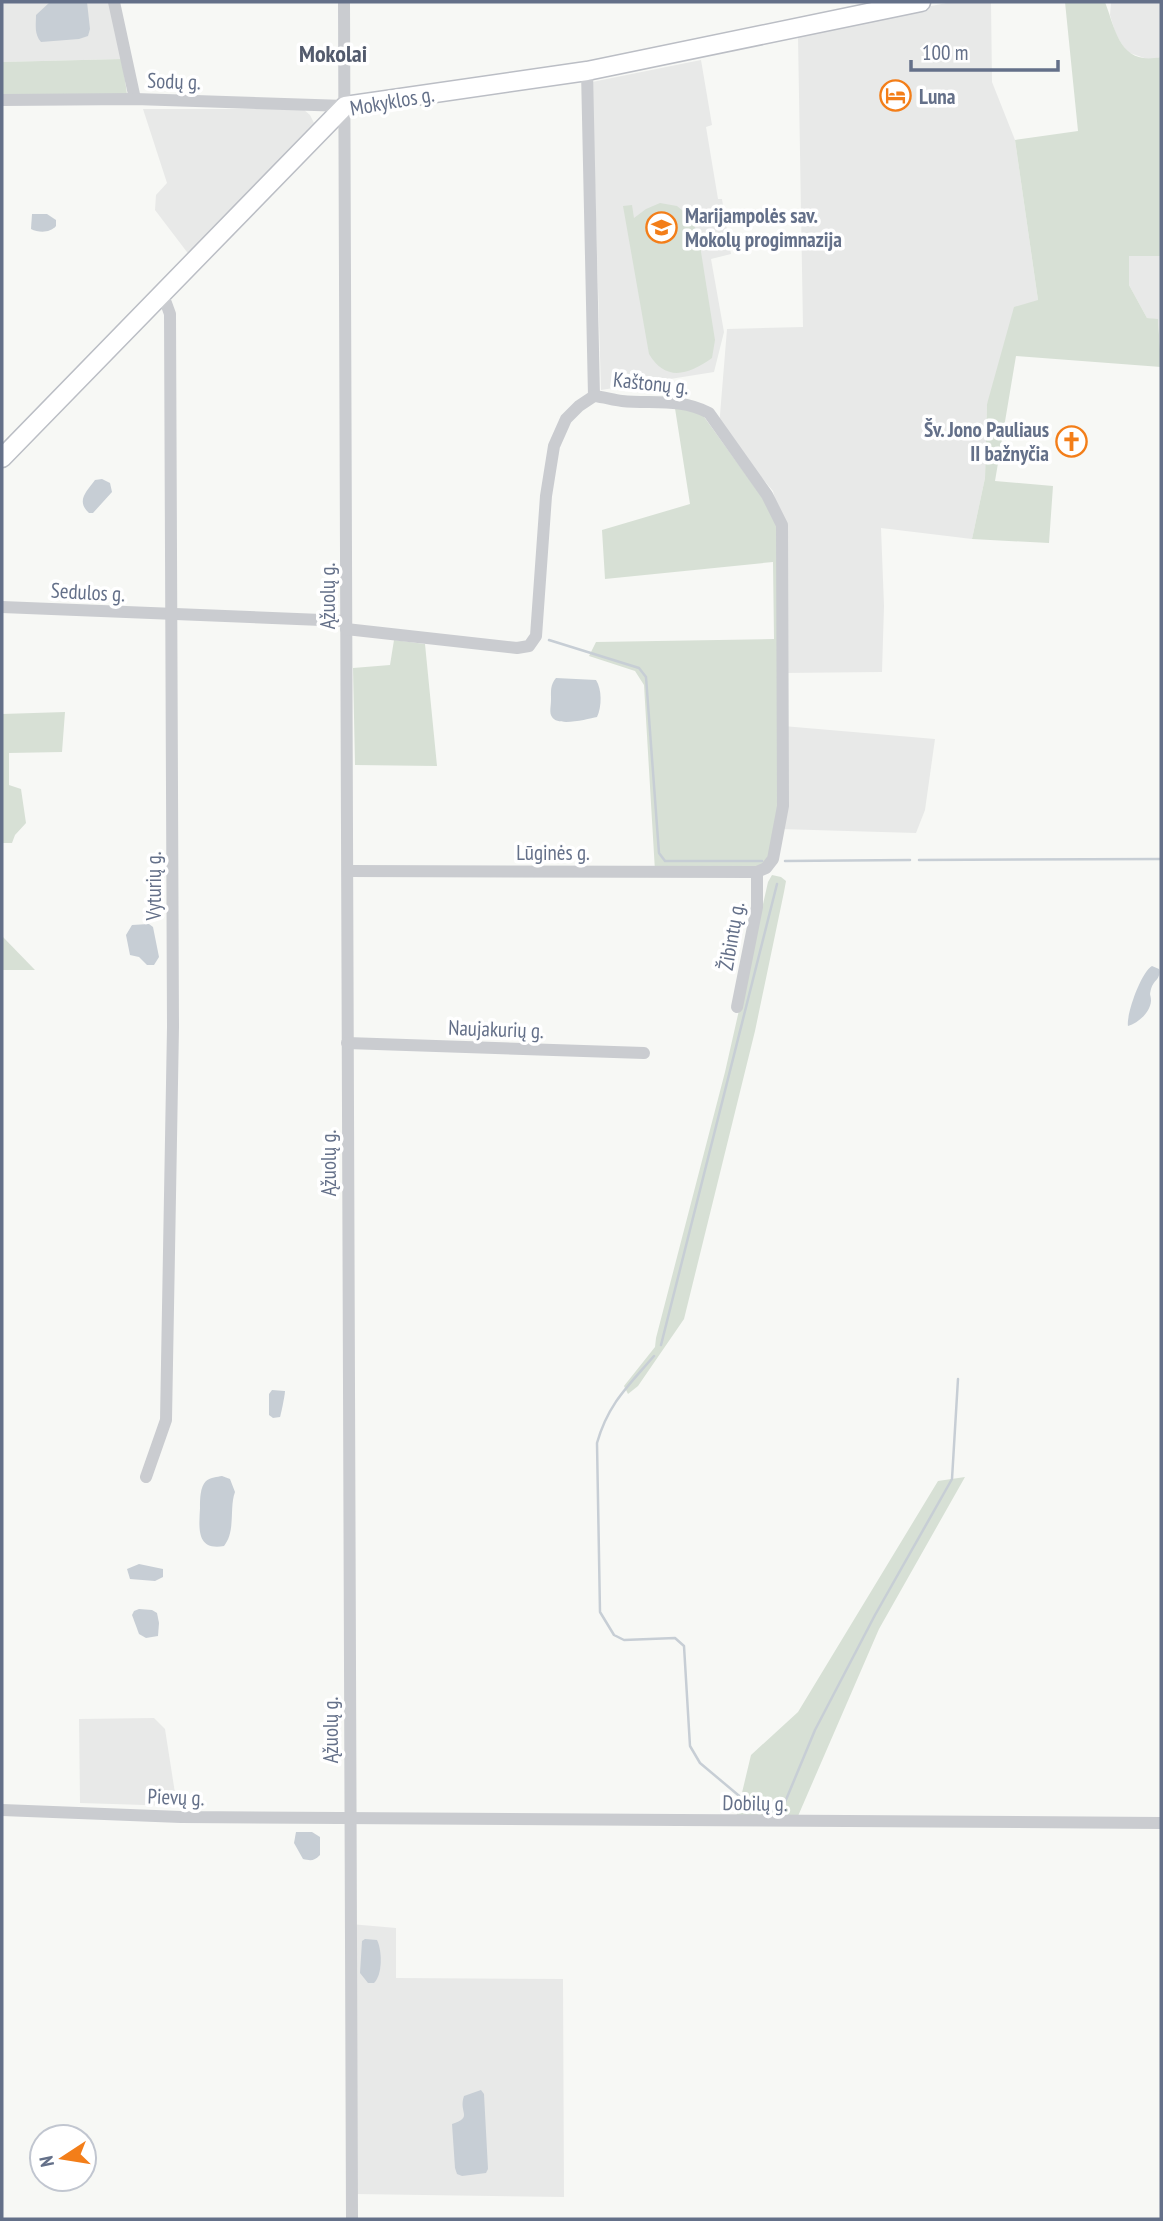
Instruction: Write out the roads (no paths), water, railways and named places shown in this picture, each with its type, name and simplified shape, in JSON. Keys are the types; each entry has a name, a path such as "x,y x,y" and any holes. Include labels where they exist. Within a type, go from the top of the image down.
{"main road":[{"name":"Mokyklos g.","path":"2,458 345,106 587,71 920,2"}],"street":[{"path":"114,2 135,99"},
{"name":"Ąžuolų g.","path":"344,2 352,2219"},
{"path":"587,71 594,396"},
{"name":"Sodų g.","path":"2,100 135,99 345,106"},
{"name":"Vyturių g.","path":"146,1476 166,1420 173,1027 170,314 166,303 158,295"},
{"name":"Kaštonų g.","path":"346,625 517,648 529,646 536,636 546,496 554,446 566,419 594,396 621,401 674,402 697,407 709,413 767,495 782,525 783,806 772,859 766,867 757,872"},
{"name":"Sedulos g.","path":"2,607 346,625"},
{"name":"Lūginės g.","path":"348,871 757,872"},
{"name":"Žibintų g.","path":"737,1007 757,907 757,872"},
{"name":"Naujakurių g.","path":"347,1043 644,1053"},
{"name":"Pievų g.","path":"2,1810 181,1817 349,1817"},
{"name":"Dobilų g.","path":"349,1817 1161,1823"}],"waterway":[{"path":"549,640 639,668 646,677 659,853 665,861 762,861"},
{"path":"919,860 1161,859"},
{"path":"785,861 910,860"},
{"path":"661,1345 777,884"},
{"path":"654,1356 613,1406 597,1443 600,1612 614,1635 624,1640 675,1638 684,1646 690,1746 700,1763 756,1810 770,1812 783,1807 815,1730 875,1615 952,1479 958,1379"}],"place":[{"name":"Luna","path":"896,96"},
{"name":"Marijampolės sav. Mokolų progimnazija","path":"662,227"},
{"name":"Šv. Jono Pauliaus II bažnyčia","path":"1072,441"}],"district":[{"name":"Mokolai","path":"333,53"}]}
